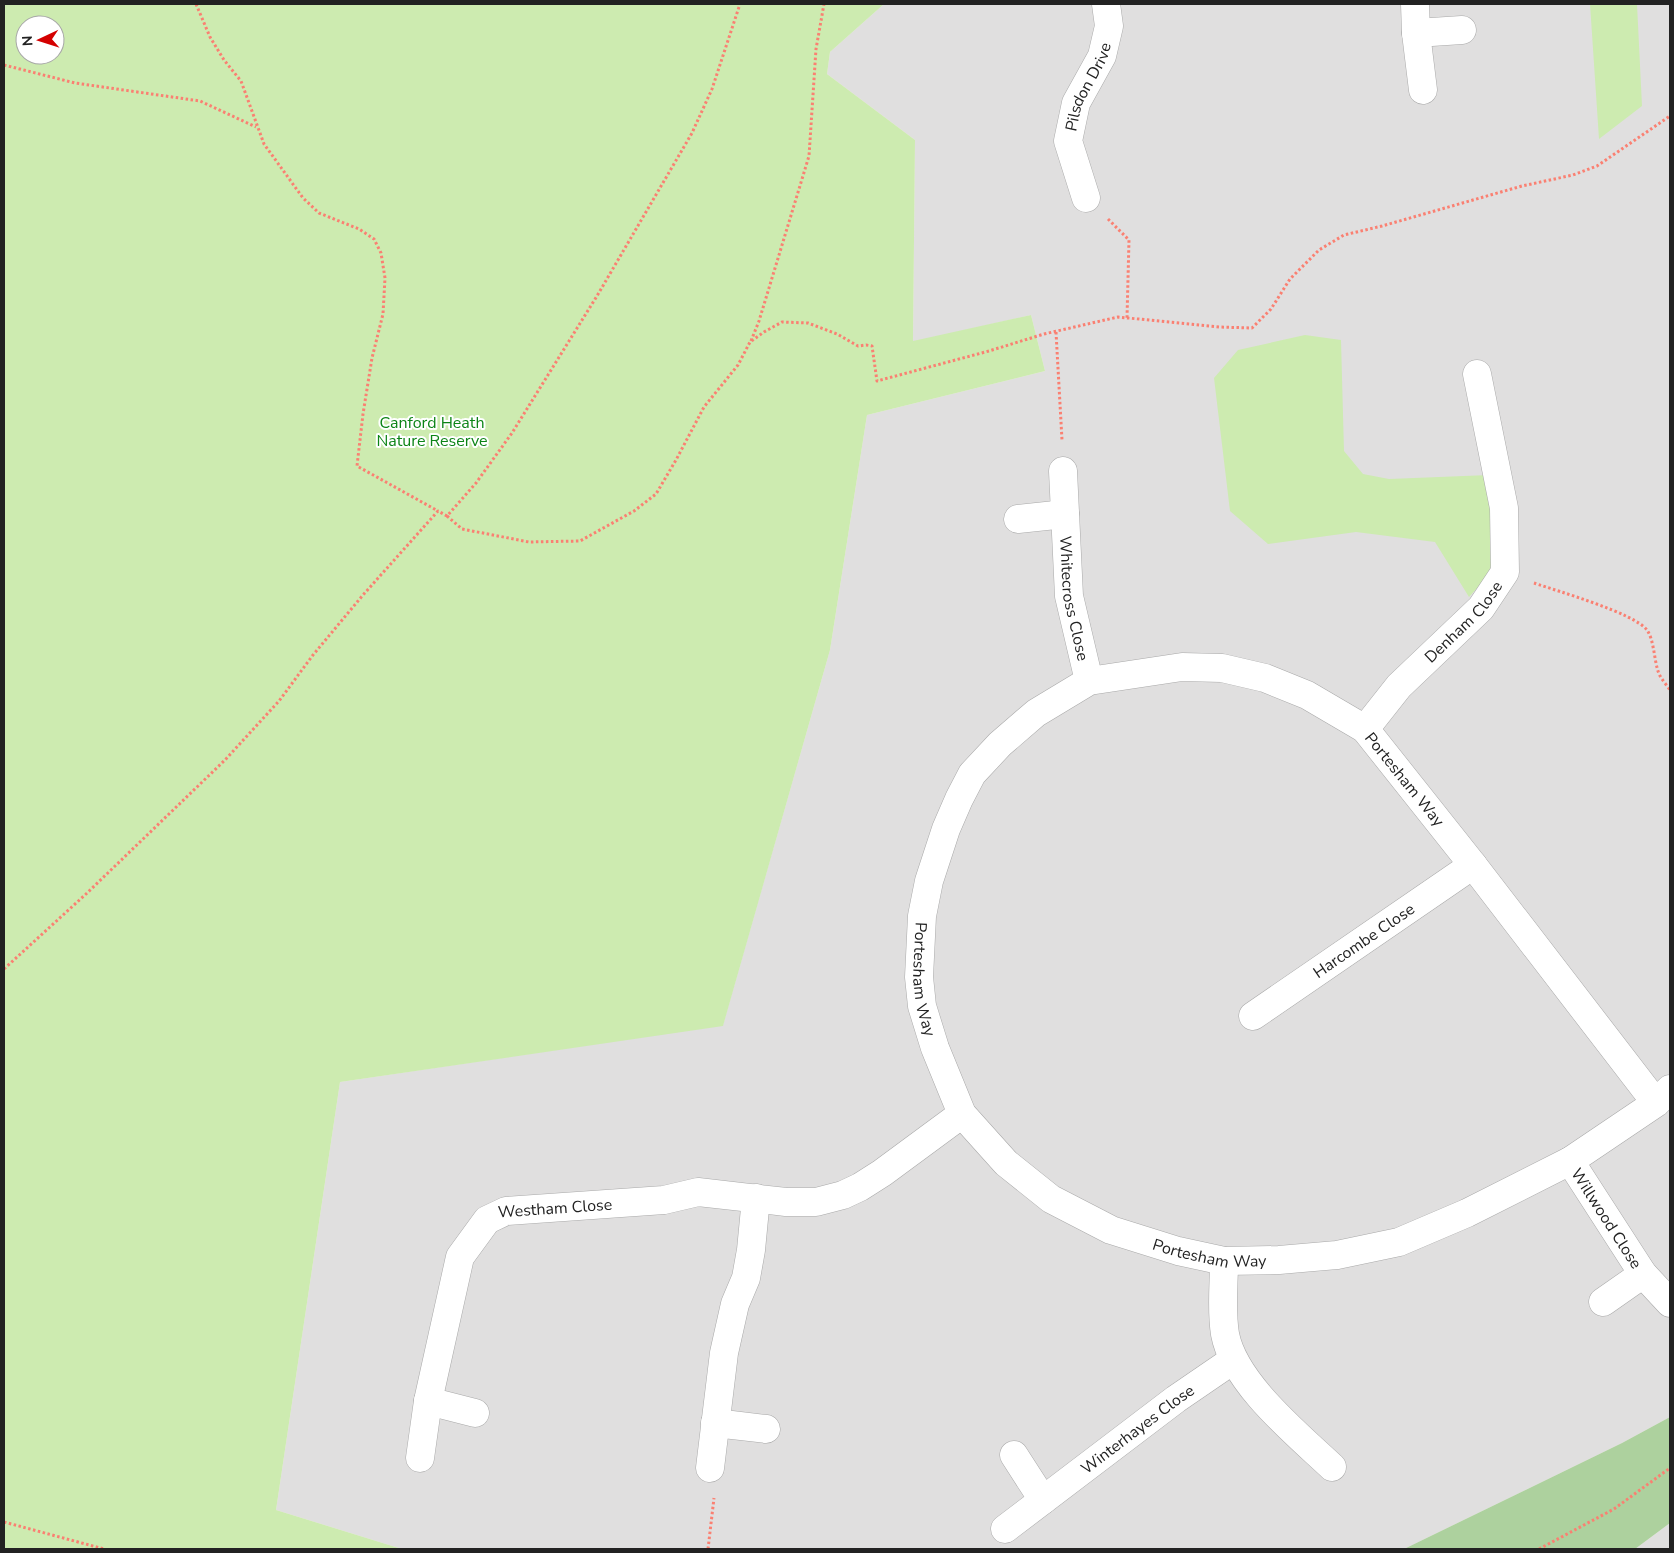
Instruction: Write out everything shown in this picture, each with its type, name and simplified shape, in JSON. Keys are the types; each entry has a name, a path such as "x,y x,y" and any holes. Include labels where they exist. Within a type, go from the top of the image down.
{"street":[{"name":"Pilsdon Drive","path":"1086,198 1068,142 1076,104 1102,56 1108,26 1106,4"},
{"path":"1415,4 1416,33 1423,90"},
{"path":"1416,33 1462,30"},
{"name":"Denham Close","path":"1365,728 1399,686 1480,608 1505,572 1504,508 1477,374"},
{"name":"Whitecross Close","path":"1064,471 1069,596 1089,681"},
{"name":"Whitecross Close","path":"1018,519 1065,514"},
{"name":"Portesham Way","path":"1182,667 1222,668 1265,678 1307,695 1365,728 1473,865 1663,1096 1570,1161 1467,1213 1399,1242 1337,1255 1279,1260 1224,1261 1178,1252 1111,1230 1051,1199 1006,1163 962,1114 935,1048 922,1006 919,976 922,916 929,881 946,829 972,774 1000,744 1036,713 1089,681 1182,667"},
{"name":"Harcombe Close","path":"1253,1016 1473,865"},
{"name":"Westham Close","path":"420,1458 428,1401 460,1257 487,1220 506,1211 664,1200 698,1192 786,1202 816,1202 843,1195 860,1187 962,1114"},
{"name":"Willwood Close","path":"1570,1161 1643,1274 1670,1303"},
{"path":"710,1468 724,1353 735,1304 746,1278 756,1198"},
{"path":"1224,1261 1223,1311 1226,1336 1234,1360 1256,1392 1272,1410 1332,1468"},
{"name":"Willwood Close","path":"1603,1302 1643,1274"},
{"name":"Winterhayes Close","path":"1005,1529 1176,1399 1234,1360"},
{"path":"428,1401 474,1413"},
{"path":"715,1424 766,1429"},
{"path":"1014,1455 1042,1500"}],"path":[{"path":"196,4 210,37 224,60 241,81 264,144 303,198 319,213 359,229 374,239 381,253 385,278 383,314 372,358 357,466 447,516 462,529 529,542 580,541 634,511 656,494 704,407 738,365 759,321 808,156 816,49 824,4"},
{"path":"447,516 476,483 512,433 597,296 692,133 712,90 740,4"},
{"path":"4,65 75,83 200,101 257,127"},
{"path":"750,342 782,322 808,323 837,334 858,346 872,346 876,381 1118,317 1219,327 1252,328 1271,309 1290,279 1319,250 1344,235 1522,186 1572,175 1597,166 1670,116"},
{"path":"1086,198 1129,240 1127,318"},
{"path":"1056,332 1064,471"},
{"path":"4,969 86,894 225,760 279,701 325,640 438,511"},
{"path":"1505,572 1634,620 1647,630 1654,649 1658,672 1670,690"},
{"path":"708,1549 714,1490 710,1468"},
{"path":"1539,1549 1614,1509 1670,1468"},
{"path":"4,1522 104,1549"}],"shaded area":[{"path":"884,4 1670,4 1670,1417 1622,1443 1404,1549 402,1549 276,1510 340,1082 723,1025 830,650 867,415 1045,371 1031,315 913,342 915,140 827,74 830,52"},
{"path":"1670,1523 1670,1549 1635,1549"}],"green space":[{"name":"Canford Heath Nature Reserve","path":"4,4 884,4 830,52 827,74 915,140 913,341 1031,315 1045,371 867,415 830,650 723,1026 340,1082 276,1510 402,1549 4,1549"},
{"path":"1590,4 1637,4 1642,106 1599,139"},
{"path":"1305,335 1341,340 1344,451 1363,474 1389,479 1489,475 1495,544 1489,575 1469,597 1435,542 1356,532 1268,544 1230,511 1214,378 1238,350"},
{"path":"1670,1417 1670,1523 1635,1549 1404,1549 1622,1443"}]}
